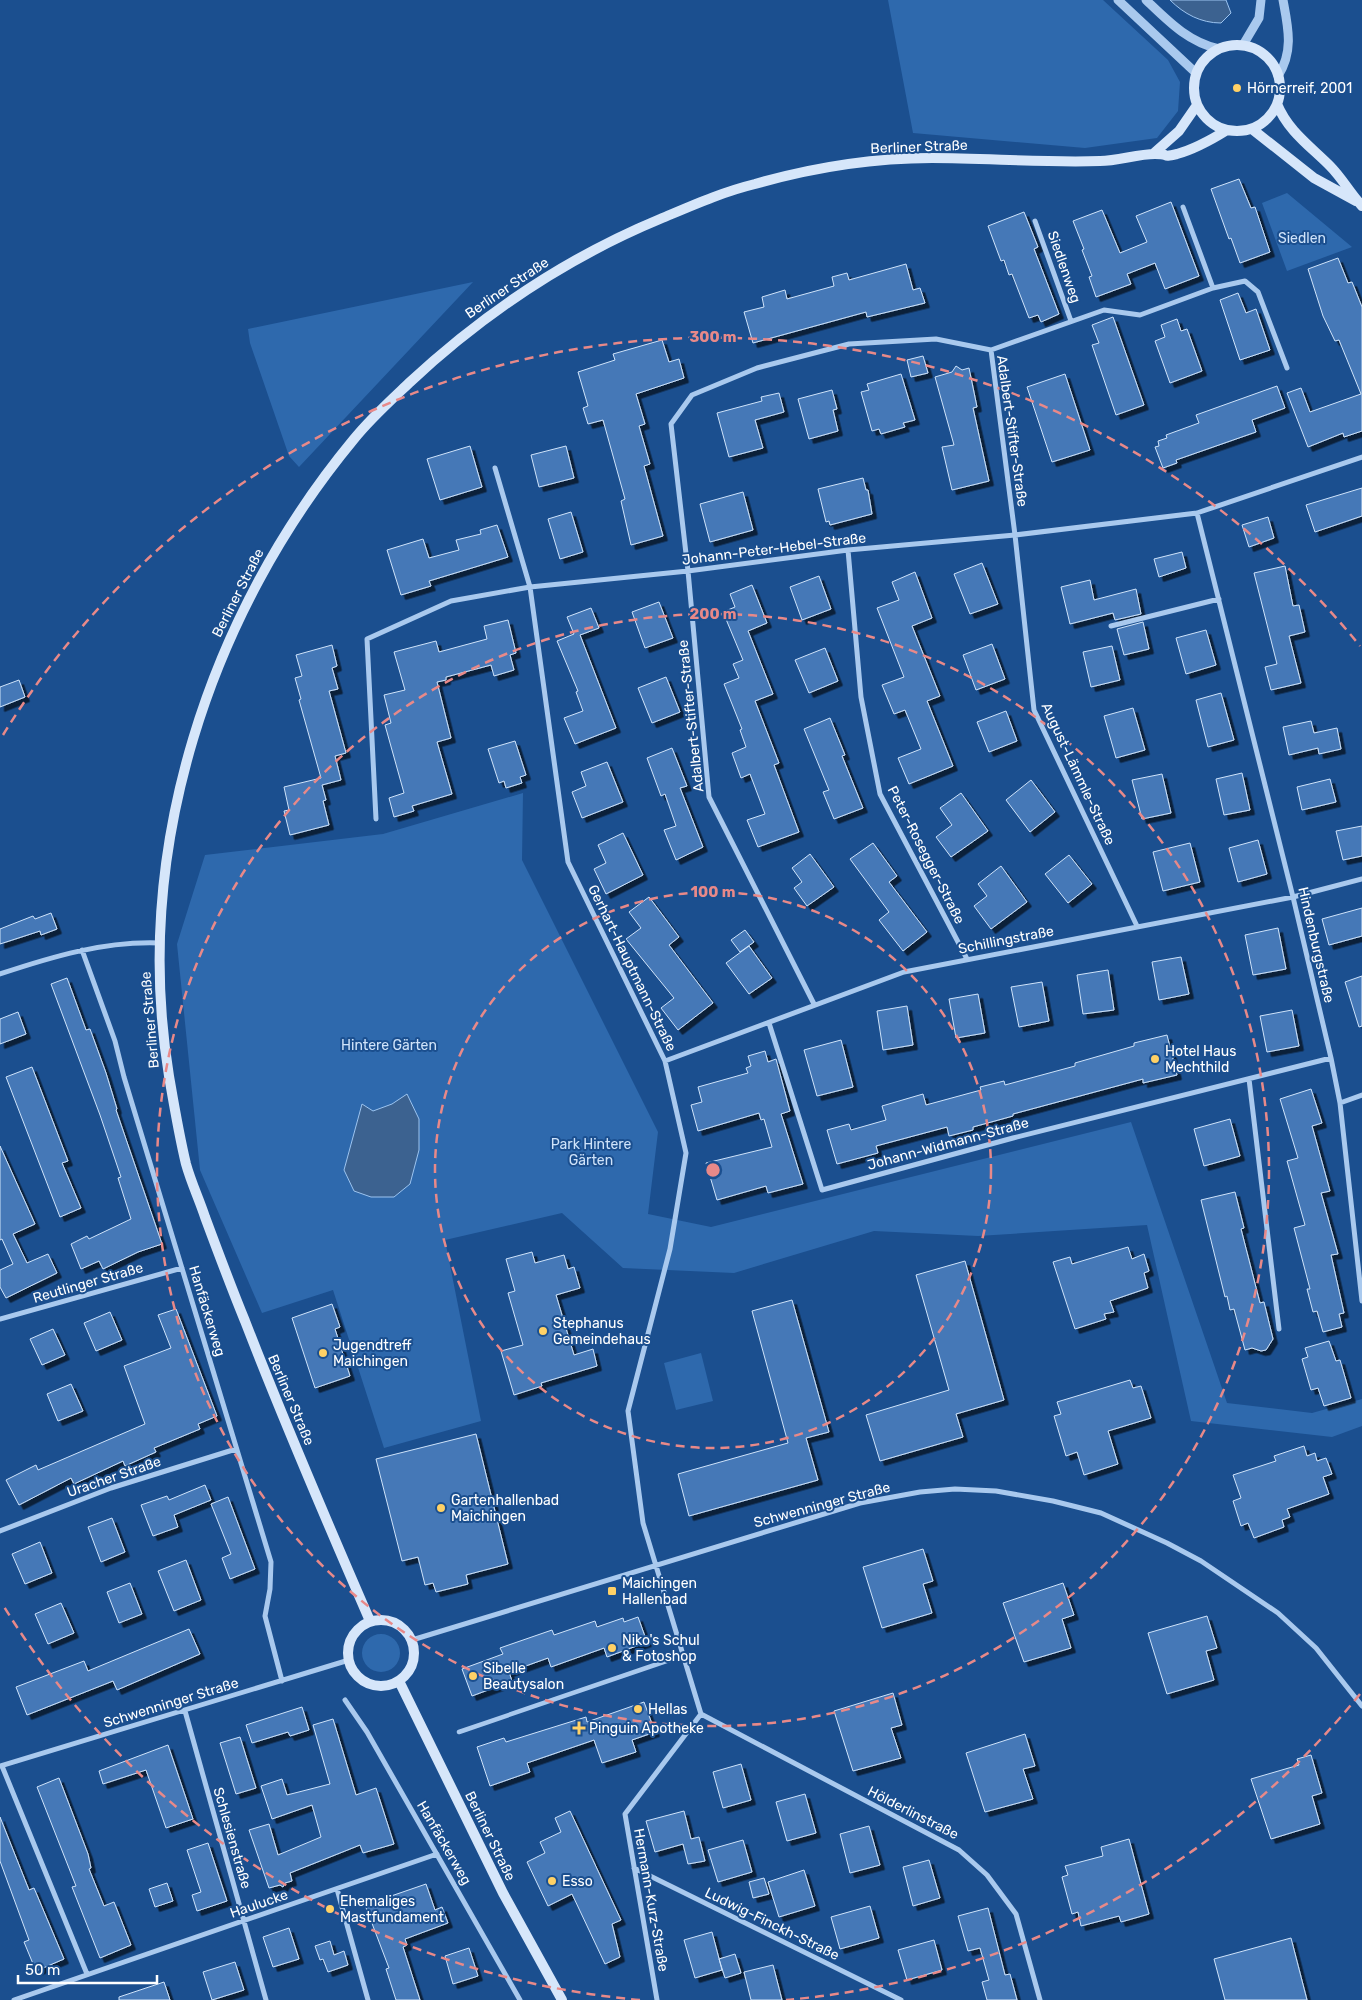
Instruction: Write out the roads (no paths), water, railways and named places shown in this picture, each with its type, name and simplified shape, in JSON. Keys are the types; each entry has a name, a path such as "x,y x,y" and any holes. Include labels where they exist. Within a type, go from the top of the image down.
{"main road":[{"path":"1243,45 1261,52 1274,67 1278,76 1280,85 1277,104 1267,119 1252,129 1240,132 1227,130 1209,122 1197,105 1194,89 1196,73 1205,58 1219,49 1243,45"},
{"path":"1277,104 1283,119 1300,139 1331,167 1361,205"},
{"path":"1154,154 1178,131 1197,105"},
{"path":"1252,129 1314,178 1361,205"},
{"name":"Berliner Straße","path":"370,1621 263,1369 186,1166 169,1074 161,1008 159,942 164,866 185,771 224,653 246,603 274,552 312,494 356,437 430,364 477,324 526,288 584,254 701,202 754,184 876,160 927,158 1096,161 1126,159 1154,154 1170,156 1206,143 1227,130"},
{"path":"390,1620 407,1632 412,1640 414,1659 411,1667 399,1681 384,1686 368,1683 359,1678 348,1660 348,1648 352,1637 359,1627 370,1621 390,1620"},
{"name":"Berliner Straße","path":"399,1681 503,1894 562,2000"}],"street":[{"path":"1118,0 1196,73"},
{"path":"1146,0 1181,32 1201,45 1219,49"},
{"path":"1243,45 1259,18 1261,0"},
{"path":"1278,76 1287,63 1288,41 1283,0"},
{"path":"1182,207 1213,288"},
{"name":"Siedlenweg","path":"1036,221 1071,321"},
{"name":"Siedlenweg","path":"991,350 1104,310 1140,315 1213,288 1245,281 1258,292 1287,368"},
{"name":"Adalbert-Stifter-Straße","path":"814,1004 709,797 688,571 671,424 692,395 757,368 849,344 936,339 991,350 1015,535"},
{"name":"Johann-Peter-Hebel-Straße","path":"376,819 367,639 451,601 530,587 688,571 848,550 1015,535 1197,513 1362,457"},
{"name":"Gerhart-Hauptmann-Straße","path":"495,468 530,587 568,862 665,1061 686,1153 670,1249 628,1411 643,1523 657,1566"},
{"name":"Hindenburgstraße","path":"1197,513 1294,897 1331,1058 1340,1103 1362,1301"},
{"name":"August-Lämmle-Straße","path":"1015,535 1034,710 1137,926"},
{"name":"Peter-Rosegger-Straße","path":"848,550 860,697 880,794 967,959"},
{"path":"1111,626 1219,599"},
{"name":"Schillingstraße","path":"665,1061 904,972 1294,897 1362,879"},
{"path":"0,974 82,950 138,942 159,942"},
{"name":"Hanfäckerweg","path":"82,950 115,1041 271,1562 270,1589 265,1616 282,1681"},
{"name":"Johann-Widmann-Straße","path":"769,1023 822,1190 1013,1138 1331,1058"},
{"path":"1248,1078 1279,1329"},
{"path":"1340,1103 1362,1095"},
{"name":"Reutlinger Straße","path":"0,1319 182,1268"},
{"name":"Uracher Straße","path":"0,1531 111,1488 236,1449"},
{"name":"Schwenninger Straße","path":"412,1640 860,1503 920,1492 955,1489 996,1492 1053,1501 1100,1513 1167,1543 1201,1561 1278,1613 1316,1648 1362,1706"},
{"path":"657,1566 701,1714"},
{"path":"459,1732 684,1655"},
{"name":"Schwenninger Straße","path":"1,1766 348,1660"},
{"name":"Hanfäckerweg","path":"345,1700 367,1732 520,2000"},
{"name":"Schlesienstraße","path":"185,1711 266,2000"},
{"name":"Hermann-Kurz-Straße","path":"657,2000 625,1814 701,1714"},
{"name":"Hölderlinstraße","path":"701,1714 959,1850 987,1875 1016,1914 1040,2000"},
{"path":"1,1766 87,1974"},
{"name":"Haulucke","path":"14,2000 437,1854"},
{"name":"Ludwig-Finckh-Straße","path":"634,1868 901,2000"},
{"path":"337,1889 368,2000"}],"place":[{"name":"Hörnerreif, 2001","path":"1237,88"},
{"name":"Hotel Haus Mechthild","path":"1155,1059"},
{"name":"Stephanus Gemeindehaus","path":"543,1331"},
{"name":"Jugendtreff Maichingen","path":"323,1353"},
{"name":"Gartenhallenbad Maichingen","path":"441,1508"},
{"name":"Maichingen Hallenbad","path":"612,1591"},
{"name":"Niko's Schul & Fotoshop","path":"612,1648"},
{"name":"Sibelle Beautysalon","path":"473,1676"},
{"name":"Hellas","path":"638,1709"},
{"name":"Pinguin Apotheke","path":"579,1728"},
{"name":"Esso","path":"552,1881"},
{"name":"Ehemaliges Mastfundament","path":"330,1909"}],"park label":[{"name":"Siedlen","path":"1302,238"},
{"name":"Hintere Gärten","path":"389,1045"},
{"name":"Park Hintere Gärten","path":"591,1152"}]}
